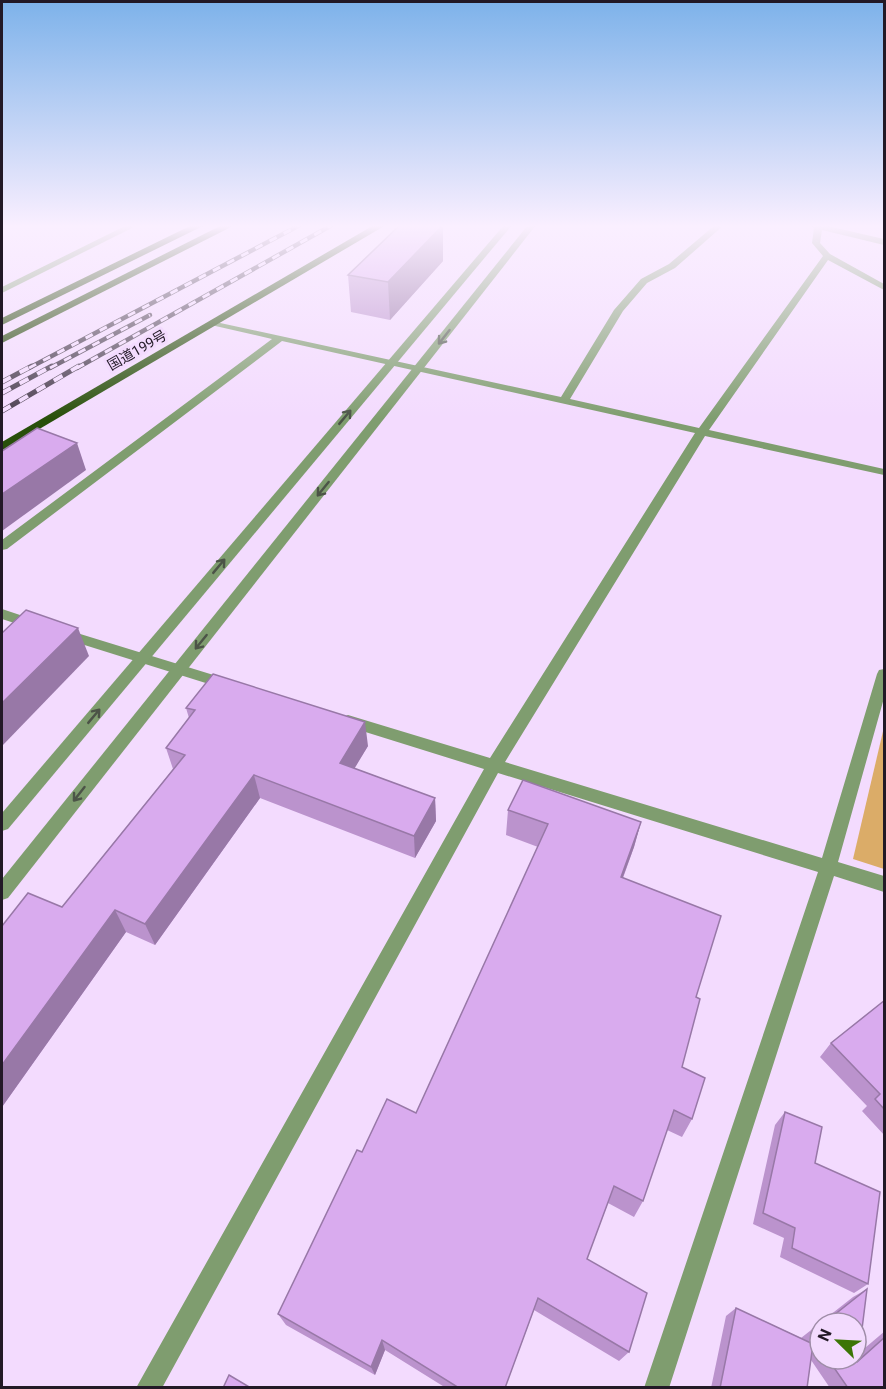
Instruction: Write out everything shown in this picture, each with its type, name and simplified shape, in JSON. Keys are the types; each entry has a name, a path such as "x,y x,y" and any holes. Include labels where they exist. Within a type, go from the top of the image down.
{"highway":[{"path":"2,322 68,290"},
{"path":"2,340 101,290"},
{"name":"国道199号","path":"2,447 271,290"}],"street":[{"path":"2,824 453,290"},
{"path":"2,892 481,290"},
{"path":"564,400 619,310 636,290"},
{"path":"148,1388 495,764 703,430 802,290"},
{"path":"214,323 885,472"},
{"path":"2,546 280,339"},
{"path":"2,614 246,691"},
{"path":"656,1388 828,868 885,674"},
{"path":"336,717 885,884"}],"shaded area":[{"path":"884,727 884,869 853,859"}],"building":[{"path":"37,428 77,443 2,494 2,451"},
{"path":"26,610 78,628 2,703 2,633"},
{"path":"213,674 365,722 340,763 435,798 414,836 254,775 145,924 115,910 2,1065 2,926 28,893 62,907 185,755 166,748 195,710 186,708"},
{"path":"523,780 641,822 621,877 721,916 696,997 700,999 682,1067 705,1078 692,1119 674,1110 643,1201 614,1186 587,1259 647,1293 629,1352 538,1298 505,1388 459,1388 382,1340 371,1367 278,1314 357,1150 362,1152 387,1099 416,1113 548,824 508,810"},
{"path":"885,1000 885,1110 875,1099 880,1094 831,1043"},
{"path":"785,1112 822,1127 815,1163 880,1192 868,1284 792,1248 795,1228 763,1213"},
{"path":"867,1289 864,1311 839,1311"},
{"path":"736,1308 808,1342 809,1371 807,1388 720,1388"},
{"path":"885,1337 885,1388 848,1388 836,1371 868,1371 868,1352"},
{"path":"229,1375 251,1388 223,1388"}],"railway":[{"path":"29,368 177,290"},
{"path":"77,368 216,290"},
{"path":"50,368 150,315"},
{"path":"2,382 32,366"},
{"path":"2,393 52,366"},
{"path":"2,411 79,366"}]}
